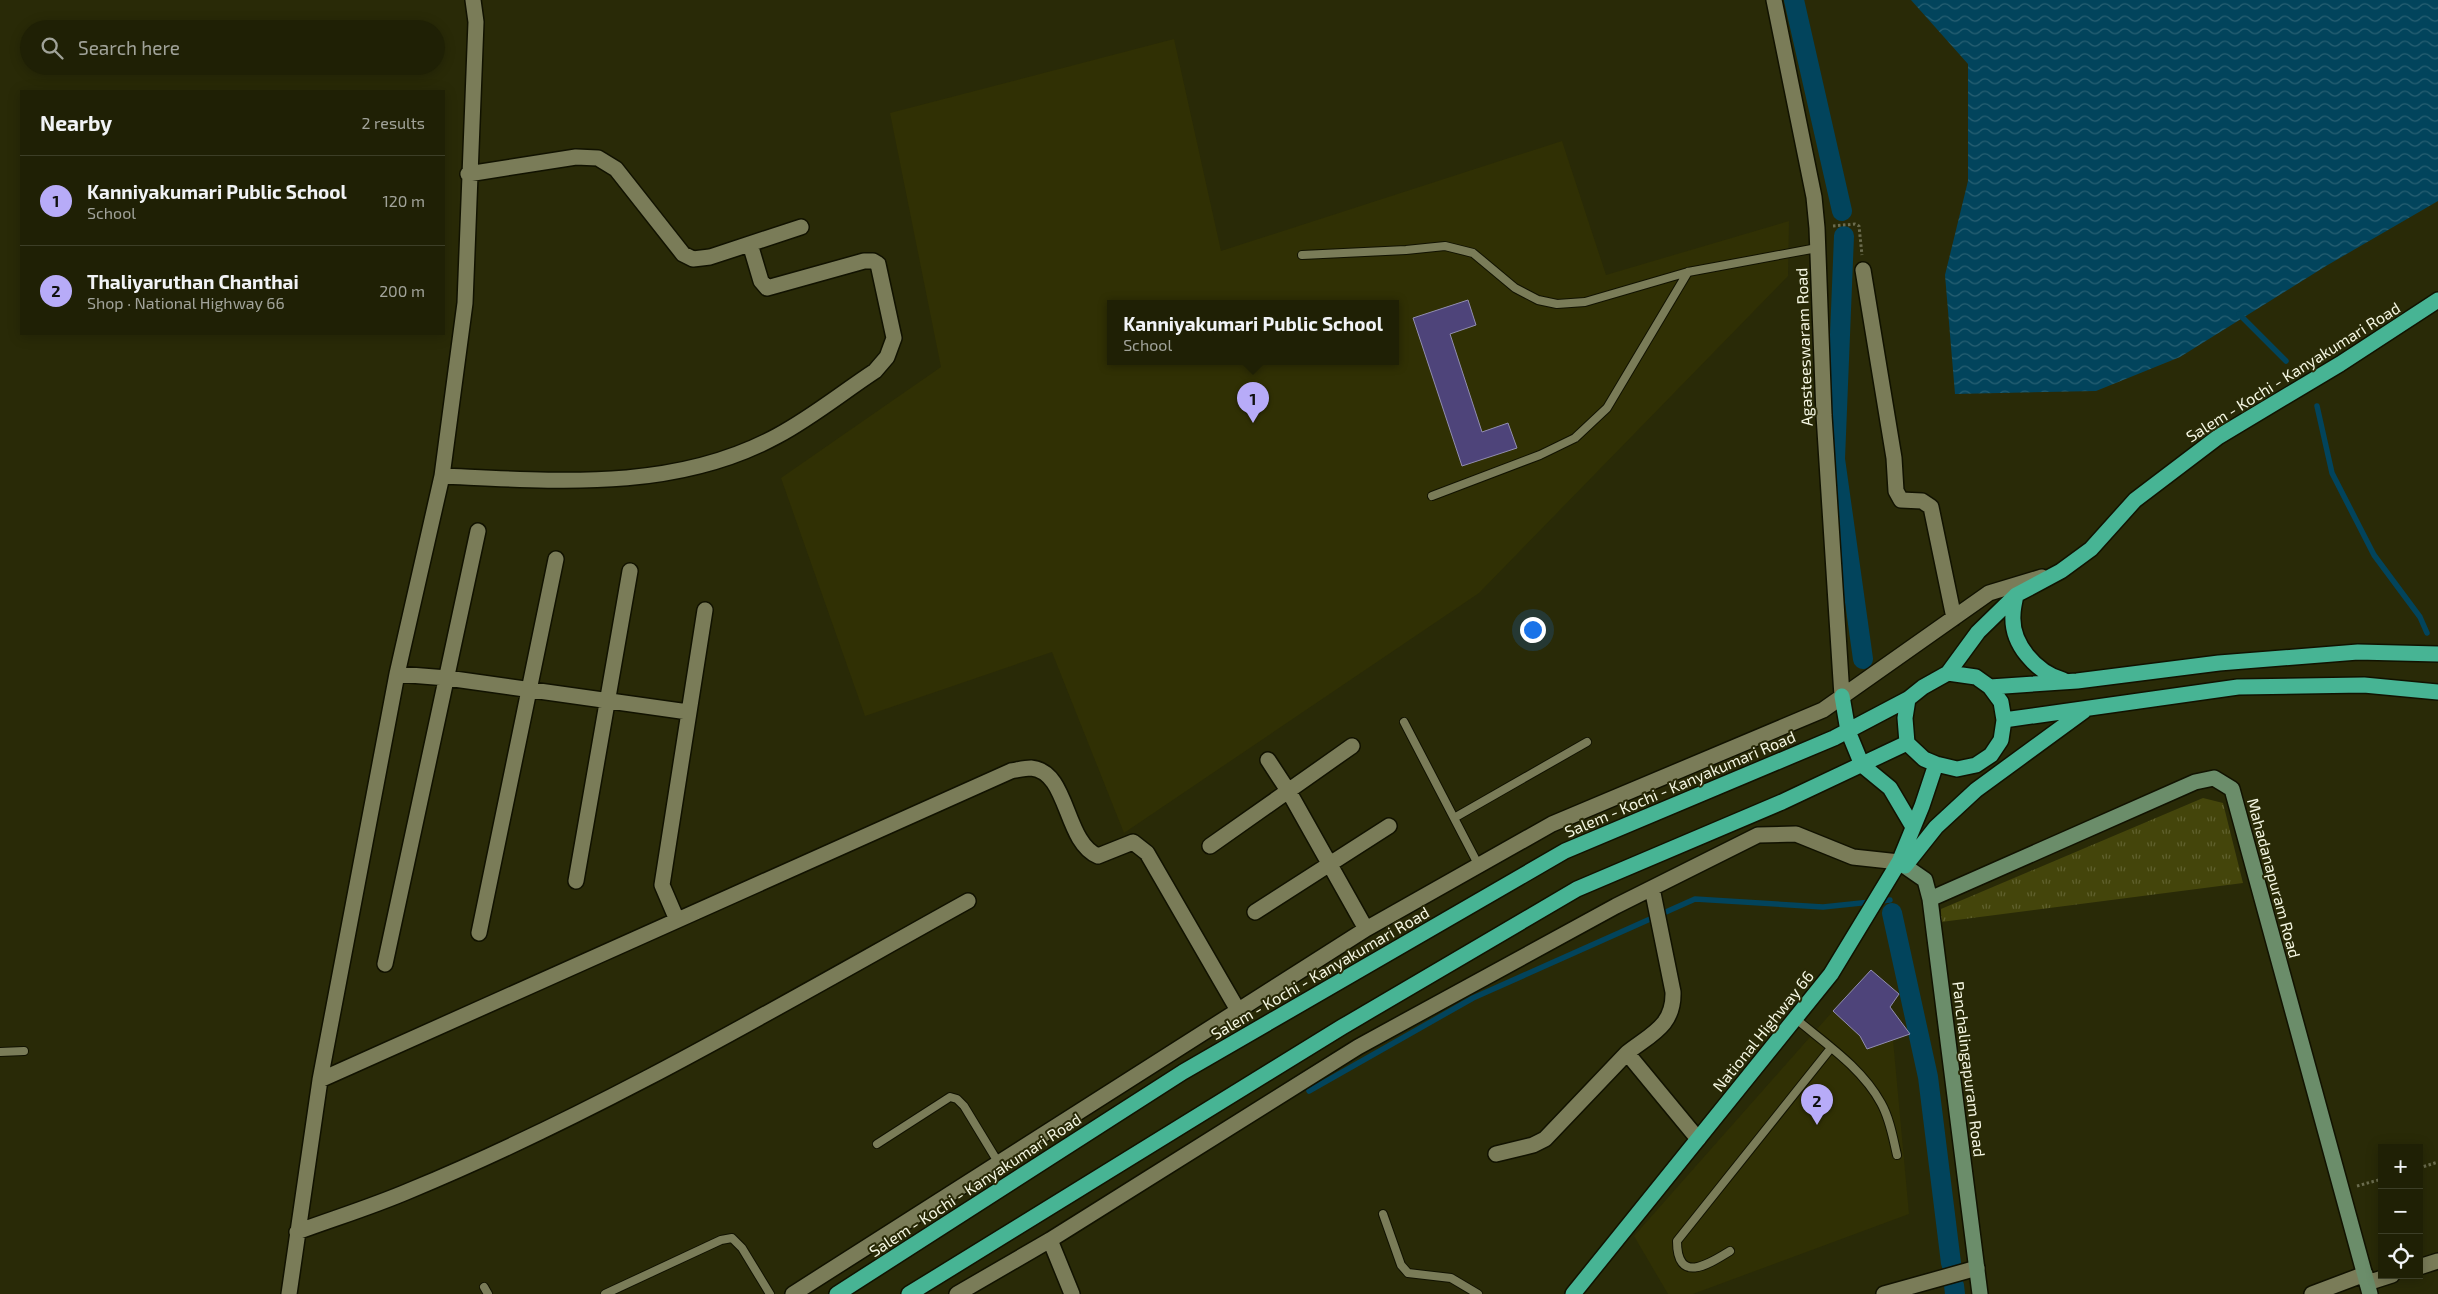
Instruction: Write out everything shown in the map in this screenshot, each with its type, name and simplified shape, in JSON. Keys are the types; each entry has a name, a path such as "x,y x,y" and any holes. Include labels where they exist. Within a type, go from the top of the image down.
{"highway":[{"name":"Salem - Kochi - Kanyakumari Road","path":"1948,673 1978,632 2016,595 2061,571 2091,549 2135,500 2218,437 2340,364 2438,300"},
{"path":"2016,595 2013,615 2014,633 2021,647 2051,676 2069,682"},
{"path":"1990,687 2069,682 2219,662 2358,652 2438,654"},
{"path":"1948,673 1976,677 1990,687 2001,702 2004,720 2001,740 1990,755 1976,765 1957,769 1924,759 1907,744 1904,718 1908,699 1923,687 1948,673"},
{"path":"2004,720 2238,688 2364,685 2438,692"},
{"path":"1842,696 1848,731 1862,765 1890,788 1913,828"},
{"name":"Salem - Kochi - Kanyakumari Road","path":"837,1294 1183,1072 1565,851 1848,731 1908,699"},
{"path":"1902,864 1936,827 1976,790 2087,709"},
{"path":"909,1294 1342,1027 1577,889 1907,744"},
{"name":"National Highway 66","path":"1573,1294 1832,974 1902,864 1936,764"}],"street":[{"path":"289,1294 320,1080 397,674 442,476 465,304 468,174 476,22 473,0"},
{"name":"Agasteeswaram Road","path":"1774,0 1814,197 1818,248 1824,414 1842,696"},
{"path":"468,174 576,157 598,158 616,169 683,254 693,259 710,257 801,227"},
{"path":"442,476 584,481 639,478 682,470 748,450 778,436 874,371 887,357 894,338 878,264 874,261 864,261 767,288 761,281 750,244"},
{"path":"1863,270 1894,458 1896,491 1901,500 1922,501 1931,507 1954,618"},
{"path":"385,964 478,531"},
{"path":"478,933 556,558"},
{"path":"576,881 630,571"},
{"path":"793,1294 998,1162 1239,1012 1366,929 1552,824 1823,710 1989,593 2061,571"},
{"path":"677,920 662,885 705,610"},
{"path":"397,674 447,678 688,712"},
{"path":"1210,846 1352,746"},
{"path":"1268,760 1289,792 1366,929"},
{"path":"320,1080 1011,771 1031,768 1044,773 1056,786 1078,837 1090,852 1098,856 1132,842 1147,853 1239,1012"},
{"name":"Mahadanapuram Road","path":"1930,898 2195,782 2214,778 2232,788 2367,1284"},
{"path":"1255,912 1389,826"},
{"path":"956,1294 1050,1240 1358,1048 1652,888 1758,835 1796,834 1853,857 1902,864"},
{"name":"Panchalingapuram Road","path":"1902,864 1925,880 1930,898 1980,1294"},
{"path":"1496,1154 1533,1145 1545,1139 1627,1053 1668,1020 1674,1006 1673,992 1652,888"},
{"path":"297,1232 411,1190 536,1133 692,1054 968,900"},
{"path":"1627,1053 1698,1139"},
{"path":"1050,1240 1072,1294"},
{"path":"2423,1266 2438,1261"},
{"path":"1884,1294 1976,1268"},
{"path":"2312,1294 2367,1284 2381,1279"}],"lane":[{"path":"1302,256 1445,246 1473,253 1515,288 1538,300 1557,304 1585,302 1688,272 1818,248"},
{"path":"1432,496 1540,455 1575,438 1607,408 1688,272"},
{"path":"1404,722 1480,866"},
{"path":"1454,818 1587,742"},
{"path":"1796,1019 1861,1074 1870,1085 1882,1104 1890,1125 1897,1156"},
{"path":"1730,1252 1703,1267 1694,1268 1682,1263 1677,1254 1677,1241 1831,1048"},
{"path":"0,1052 24,1051"},
{"path":"877,1144 950,1097 957,1099 964,1106 998,1162"},
{"path":"1383,1214 1401,1265 1408,1273 1451,1278 1478,1294"},
{"path":"605,1294 721,1240 732,1238 742,1248 770,1294"}],"path":[{"path":"1817,228 1855,224 1859,226 1861,230 1863,270"},
{"path":"2423,1167 2438,1162"},
{"path":"2342,1191 2378,1180"}],"shaded area":[{"path":"1174,39 1221,251 1562,141 1606,275 1789,221 1788,276 1479,593 1124,833 1052,652 865,716 781,478 941,367 890,113"},
{"path":"1890,1007 1909,1214 1693,1294 1668,1294 1634,1236 1833,1011"}],"green space":[{"path":"2203,798 2223,803 2243,883 1941,922 1941,909"}],"water":[{"path":"1911,0 2438,0 2438,201 2326,266 2180,357 2096,391 1955,394 1945,275 1968,181 1968,64"}],"building":[{"path":"1468,300 1476,325 1450,334 1482,432 1508,423 1517,448 1462,466 1413,318"},
{"path":"1871,970 1899,994 1890,1007 1910,1034 1867,1049 1860,1036 1833,1011"}],"waterway":[{"path":"1794,0 1842,211"},
{"path":"1844,236 1835,459 1863,659"},
{"path":"2239,314 2286,361"},
{"path":"2317,406 2332,473 2374,555 2420,617 2427,633"},
{"path":"1309,1091 1473,998 1695,899 1823,907 1890,900"},
{"path":"1892,913 1928,1077 1951,1263"},
{"path":"1954,1285 1955,1294"}],"place":[{"name":"Kanniyakumari Public School","path":"1253,423"},
{"name":"Thaliyaruthan Chanthai","path":"1817,1125"}]}
